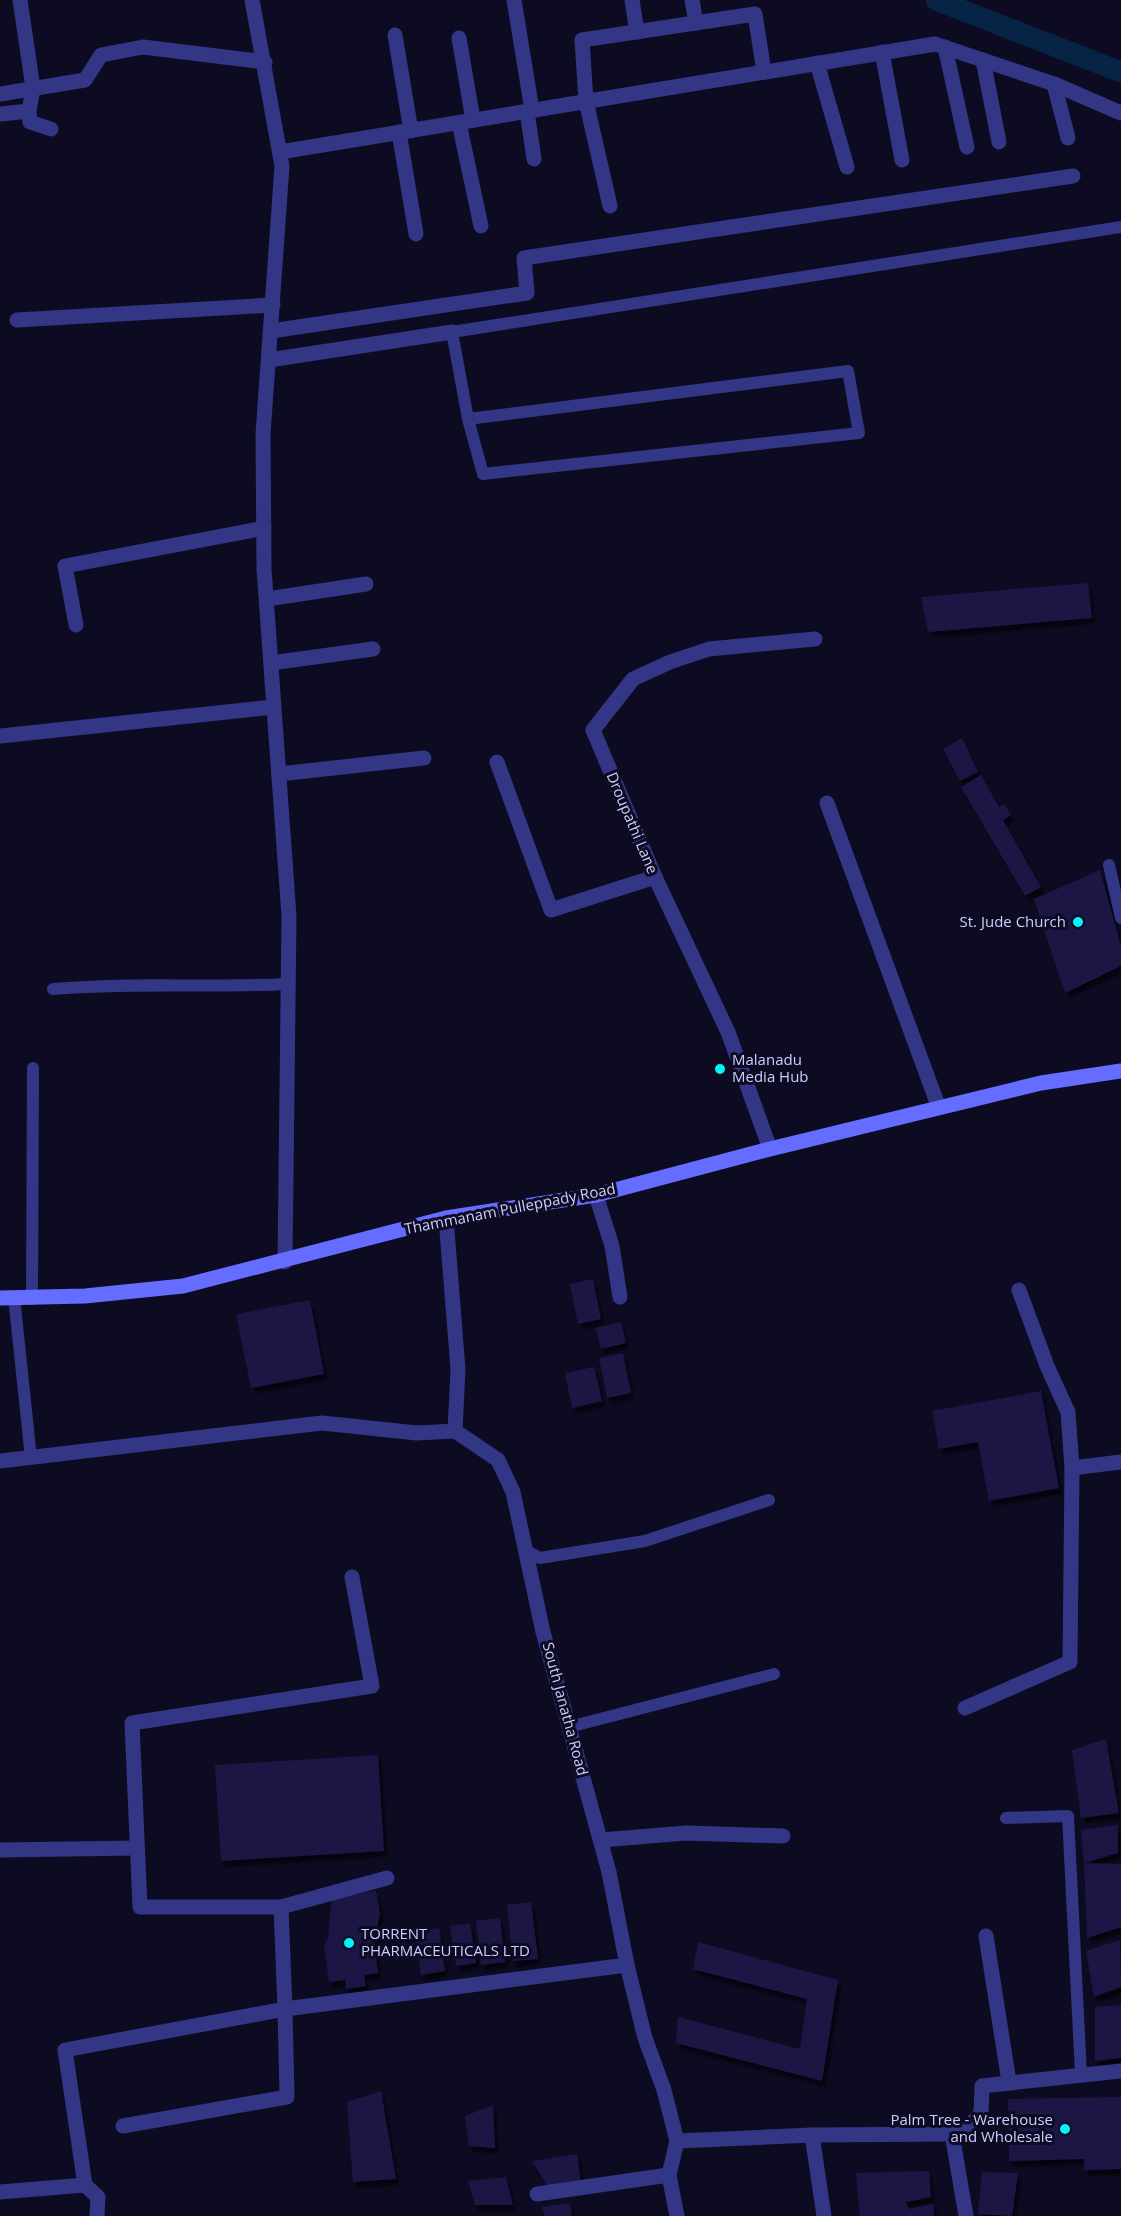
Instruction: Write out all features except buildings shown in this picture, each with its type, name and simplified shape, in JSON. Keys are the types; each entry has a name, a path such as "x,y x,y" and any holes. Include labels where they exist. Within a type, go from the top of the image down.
{"main road":[{"name":"Thammanam Pulleppady Road","path":"7,1298 32,1299 183,1286 285,1262 446,1218 596,1195 770,1149 1041,1083 1121,1071"}],"street":[{"path":"20,0 33,88 29,111 30,122 51,129"},
{"path":"252,0 282,166 263,434 267,599 289,916 285,1262"},
{"path":"514,0 534,159"},
{"path":"632,0 637,32"},
{"path":"692,0 696,23"},
{"path":"610,206 586,102 582,40 696,23 754,7 764,72"},
{"path":"395,35 416,234"},
{"path":"459,38 466,121 481,226"},
{"path":"280,152 935,44 1054,84 1121,113"},
{"path":"0,94 85,80 101,55 143,47 265,62"},
{"path":"945,47 967,147"},
{"path":"882,52 902,160"},
{"path":"983,60 999,142"},
{"path":"817,63 847,167"},
{"path":"1054,84 1068,138"},
{"path":"1,114 29,111"},
{"path":"271,331 527,293 524,258 1073,176"},
{"path":"17,320 273,305"},
{"path":"269,360 452,332"},
{"path":"76,625 65,566 264,528"},
{"path":"267,599 366,584"},
{"name":"Droupathi Lane","path":"770,1149 728,1032 655,877 593,730 633,679 670,662 709,649 815,639"},
{"path":"271,663 373,649"},
{"path":"0,736 274,707"},
{"path":"279,774 424,758"},
{"path":"497,762 551,910 655,877"},
{"path":"827,803 939,1108"},
{"path":"596,1195 612,1246 620,1297"},
{"path":"0,1461 322,1423 417,1433 455,1431 458,1368 446,1218"},
{"path":"965,1708 1070,1662 1072,1468 1068,1412 1047,1366 1019,1290"},
{"name":"South Janatha Road","path":"455,1431 498,1460 513,1492 543,1632 601,1840 645,2038 664,2090 677,2141 669,2175 677,2216"},
{"path":"1072,1468 1121,1462"},
{"path":"352,1577 372,1686 132,1723 140,1907 281,1907 387,1878"},
{"path":"601,1840 687,1833 783,1836"},
{"path":"0,1850 137,1848"},
{"path":"123,2126 287,2097 281,1907"},
{"path":"986,1936 1009,2082"},
{"path":"97,2216 98,2197 85,2185 65,2050 285,2009 627,1965"},
{"path":"677,2141 812,2134 952,2134 963,2131 981,2114 981,2086 1121,2071"},
{"path":"812,2134 824,2216"},
{"path":"952,2134 966,2216"},
{"path":"537,2194 669,2175"},
{"path":"0,2192 85,2185"}],"lane":[{"path":"468,418 848,371 859,433 483,474 468,418 452,332 1121,227"},
{"path":"1109,865 1121,918"},
{"path":"53,989 101,985 228,987 288,984"},
{"path":"32,1299 33,1068"},
{"path":"7,1298 31,1458"},
{"path":"527,1551 540,1558 645,1541 769,1500"},
{"path":"569,1726 774,1674"},
{"path":"1006,1818 1068,1816 1081,2074"}],"waterway":[{"path":"936,0 1121,72"}],"place":[{"name":"St. Jude Church","path":"1078,922"},
{"name":"Malanadu Media Hub","path":"720,1069"},
{"name":"TORRENT PHARMACEUTICALS LTD","path":"349,1943"},
{"name":"Palm Tree - Warehouse and Wholesale","path":"1065,2129"}]}
